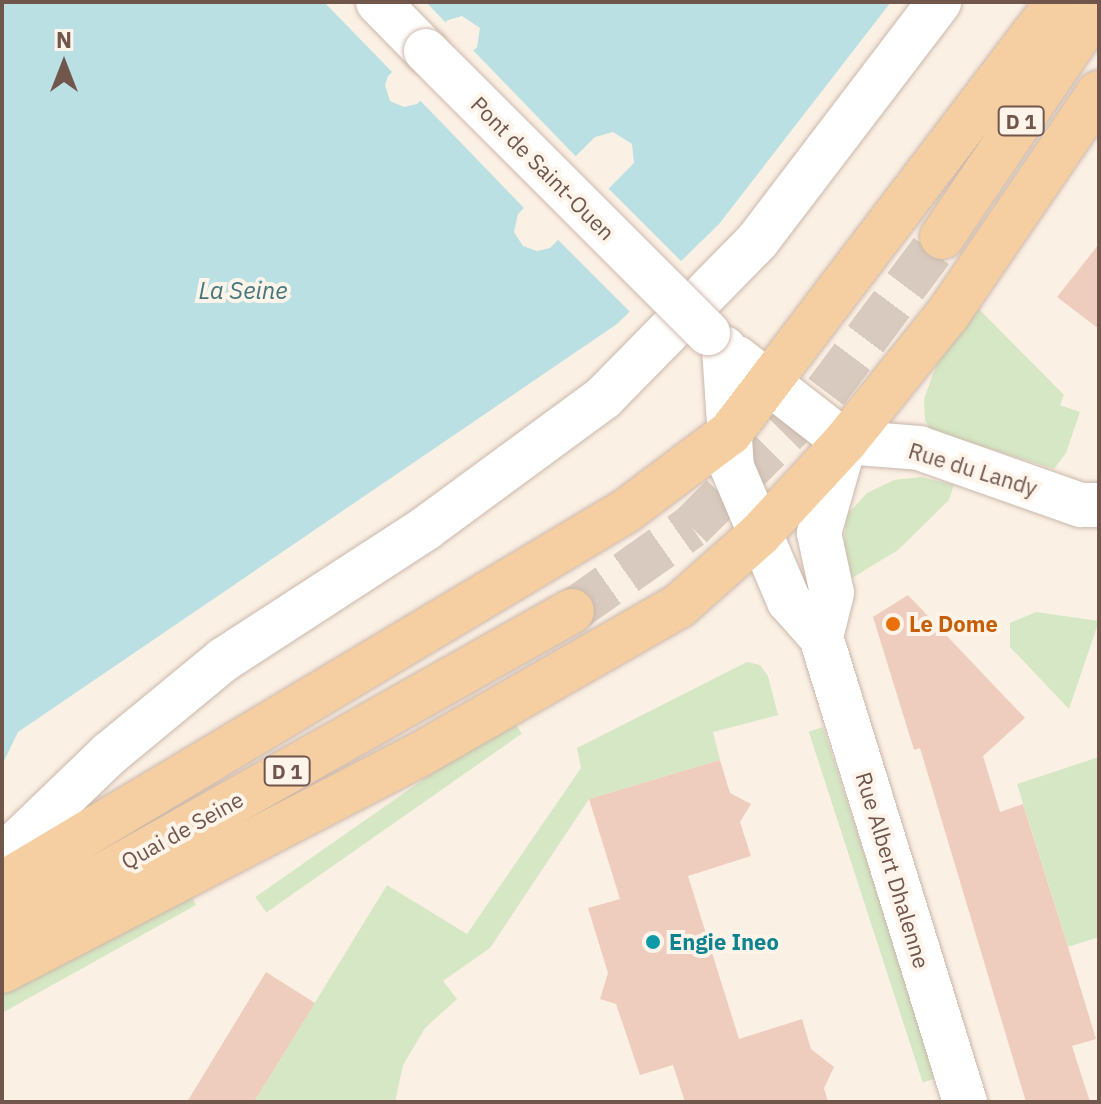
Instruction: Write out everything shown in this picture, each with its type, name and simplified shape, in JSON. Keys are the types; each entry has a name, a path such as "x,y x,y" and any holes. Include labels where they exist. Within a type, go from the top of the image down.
{"main road":[{"name":"Pont de Saint-Ouen","path":"378,2 716,340 845,442"},
{"path":"2,857 109,754 223,660 426,528 603,398 758,240 939,2"},
{"path":"2,884 626,511 730,433 1058,2"},
{"name":"D 1","path":"942,237 1099,5"},
{"path":"2,971 417,756 679,606 760,534 845,442 948,314 1099,93"},
{"name":"Rue Albert Dhalenne","path":"716,340 732,467 789,601 821,637 965,1102"},
{"path":"821,637 832,593 819,533 845,442"},
{"name":"Rue du Landy","path":"845,442 919,448 1035,486 1081,505 1099,505"},
{"name":"Quai de Seine","path":"2,932 572,611"}],"green space":[{"path":"972,302 1064,395 1060,405 1080,412 1066,453 1054,469 931,430 925,421 924,399 949,330"},
{"path":"921,477 954,485 949,500 898,550 852,578 844,544 847,515 867,493 894,480"},
{"path":"1036,612 1099,621 1069,709 1010,647 1010,623"},
{"path":"747,662 760,665 768,676 778,715 713,732 720,760 589,799 490,948 443,981 457,999 425,1028 403,1065 395,1102 254,1102 387,885 467,934 581,768 577,748"},
{"path":"511,718 522,734 266,913 255,897"},
{"path":"823,727 937,1078 923,1083 809,732"},
{"path":"1099,757 1099,937 1068,947 1017,784"},
{"path":"188,889 196,905 2,1013 2,989"}],"water":[{"name":"La Seine","path":"2,2 891,2 719,224 617,324 18,732 2,765","holes":["462,16 480,28 477,47 417,104 404,107 390,101 385,85 388,76 448,20","613,132 632,144 634,163 550,248 537,251 523,246 514,232 518,214 595,137"]}],"pier":[{"path":"324,2 426,2 448,25 395,75"},
{"path":"471,48 579,159 526,210 418,99"},
{"path":"606,186 684,264 633,315 555,237"}],"building":[{"path":"1099,244 1099,329 1057,297"},
{"path":"908,595 1025,718 983,756 1000,812 1023,804 1068,947 1096,1039 1072,1046 1090,1102 1026,1102 920,748 914,750 873,617"},
{"name":"Engie Ineo","path":"720,760 730,793 751,804 740,822 751,856 688,876 739,1039 802,1019 811,1049 834,1067 824,1088 828,1102 685,1102 673,1065 640,1075 616,1004 600,999 608,973 588,908 620,899 589,799"},
{"path":"266,972 315,1003 254,1102 187,1102"}],"tunnel":[{"path":"572,611 691,527 826,392 942,237"}],"place":[{"name":"Le Dome","path":"893,624"},
{"name":"Engie Ineo","path":"653,942"}]}
